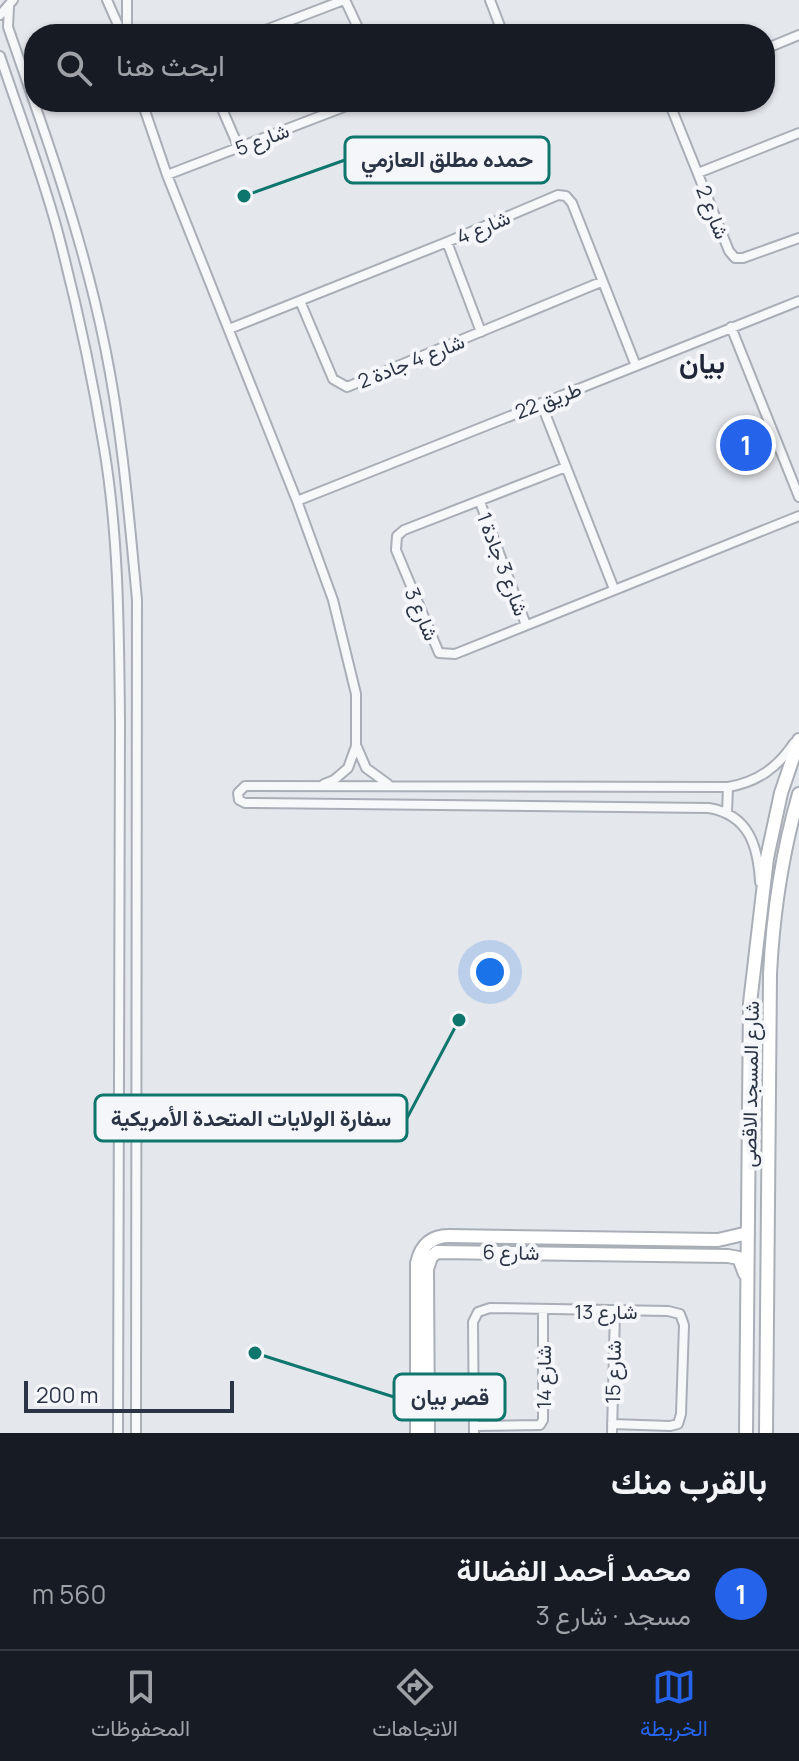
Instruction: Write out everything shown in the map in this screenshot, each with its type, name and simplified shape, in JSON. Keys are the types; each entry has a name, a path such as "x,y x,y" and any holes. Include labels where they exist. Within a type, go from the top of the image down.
{"main road":[{"name":"شارع المسجد الاقصى","path":"746,1433 752,984 761,893 781,793 799,738"},
{"name":"شارع المسجد الاقصى","path":"766,1433 772,926 799,794"},
{"path":"752,984 756,991 757,1025 763,1030 769,1028"},
{"path":"749,1156 754,1153 761,1157 760,1195 767,1216"},
{"name":"شارع 6","path":"428,1433 419,1254 426,1243 443,1236 704,1239 730,1238 748,1233"},
{"path":"704,1239 704,1255"},
{"name":"شارع 6","path":"417,1433 423,1298 429,1261 437,1252 739,1258 748,1286"}],"street":[{"path":"107,0 120,24"},
{"path":"126,24 127,0"},
{"path":"281,24 344,0 356,24"},
{"path":"490,0 499,24"},
{"path":"0,15 12,2"},
{"path":"12,2 8,27 24,73"},
{"path":"775,45 799,35"},
{"path":"0,56 56,228 83,337 105,451 114,541 120,721 118,1433"},
{"path":"38,112 57,165 105,346 126,469 137,600 136,1433"},
{"path":"145,112 167,175 297,501 337,613 356,694 356,746 352,762 342,774 315,786"},
{"path":"223,112 239,148"},
{"name":"شارع 5","path":"167,175 331,112"},
{"name":"شارع 2","path":"673,112 729,251 735,258 799,238"},
{"path":"698,173 799,133"},
{"name":"شارع 4","path":"229,329 558,195 566,196 572,203 636,366"},
{"name":"شارع 4 جادة 2","path":"447,242 481,332"},
{"name":"شارع 4 جادة 2","path":"300,301 333,379 347,387 601,282"},
{"name":"طريق 22","path":"297,501 799,301"},
{"path":"731,327 799,497"},
{"path":"541,403 614,589"},
{"name":"شارع 3","path":"566,467 404,530 397,536 396,550 439,653 455,654 799,516"},
{"name":"شارع 3 جادة 1","path":"480,502 526,625"},
{"path":"761,893 756,845 747,830 727,813 709,808 245,803 238,796 239,790 245,786 728,787 748,783 765,774 780,762 799,738"},
{"path":"356,746 371,774 382,782 398,786"},
{"path":"507,787 510,794 507,806"},
{"path":"727,813 728,787"},
{"name":"شارع 13","path":"474,1429 473,1322 478,1312 490,1308 668,1311 680,1314 684,1325 678,1424 612,1429"},
{"name":"شارع 14","path":"474,1429 540,1425 543,1420 543,1310"},
{"name":"شارع 15","path":"612,1429 615,1311"},
{"path":"118,1383 136,1383"}],"place":[{"name":"حمده مطلق العازمي","path":"244,196"},
{"name":"محمد أحمد الفضالة","path":"746,445"},
{"name":"سفارة الولايات المتحدة الأمريكية","path":"459,1020"},
{"name":"قصر بيان","path":"255,1353"}],"district":[{"name":"بيان","path":"702,362"}]}
